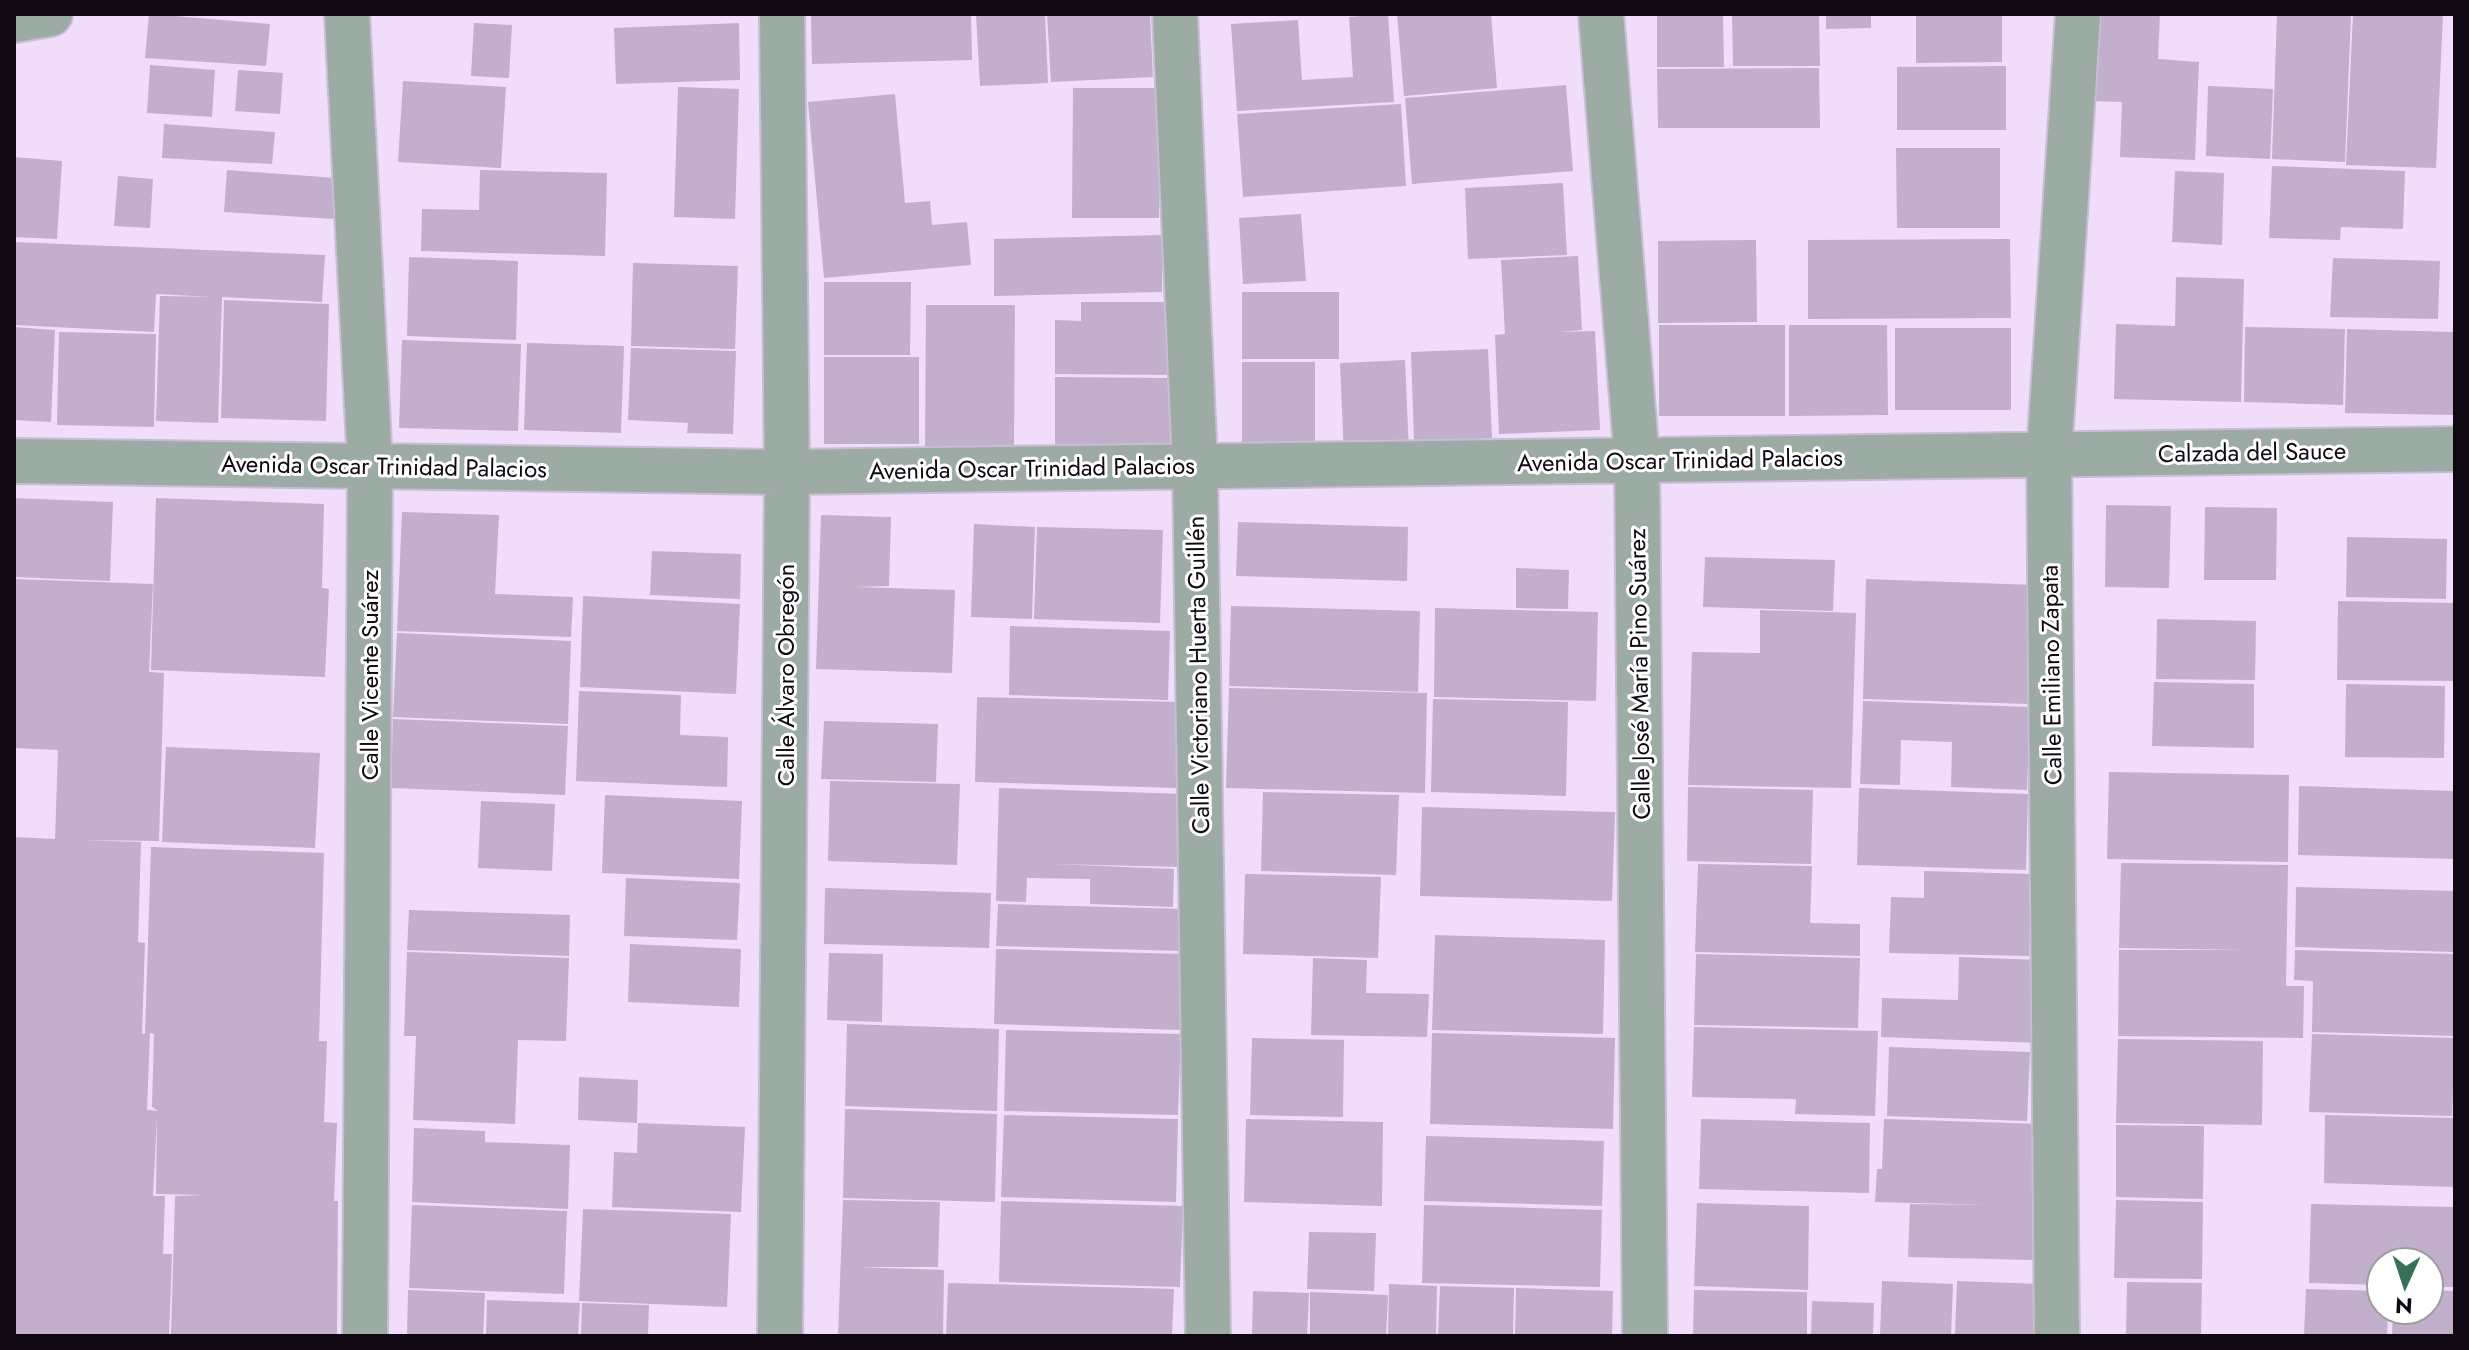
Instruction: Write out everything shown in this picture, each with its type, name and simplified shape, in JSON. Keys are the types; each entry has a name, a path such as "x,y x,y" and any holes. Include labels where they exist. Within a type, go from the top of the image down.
{"street":[{"path":"14,20 50,14"},
{"name":"Calle Vicente Suárez","path":"347,14 370,466 365,1336"},
{"name":"Calle Álvaro Obregón","path":"780,1336 787,472 782,14"},
{"name":"Calle Victoriano Huerta Guillén","path":"1175,14 1195,466 1208,1336"},
{"name":"Calle José María Pino Suárez","path":"1601,14 1637,460 1645,1336"},
{"name":"Calle Emiliano Zapata","path":"2057,1336 2049,455 2078,14"},
{"name":"Calzada del Sauce","path":"2049,455 2455,449"},
{"name":"Avenida Oscar Trinidad Palacios","path":"14,461 787,472 2049,455"}],"building":[{"path":"149,14 270,24 266,66 145,58"},
{"path":"811,14 971,14 972,60 812,64"},
{"path":"976,14 1045,14 1048,83 980,86"},
{"path":"1047,14 1150,14 1153,77 1051,82"},
{"path":"1388,14 1394,102 1237,111 1231,24 1298,20 1302,80 1353,77 1349,17"},
{"path":"1397,14 1491,14 1497,88 1404,96"},
{"path":"1657,14 1723,14 1724,67 1657,67"},
{"path":"1732,14 1819,14 1820,66 1733,66"},
{"path":"1826,14 1871,14 1871,28 1826,29"},
{"path":"1916,14 2002,14 2002,62 1916,63"},
{"path":"2094,14 2160,14 2158,59 2199,62 2195,160 2120,157 2122,102 2091,101"},
{"path":"2277,14 2351,14 2345,162 2272,159"},
{"path":"2353,14 2443,14 2436,168 2346,165"},
{"path":"474,23 512,25 509,78 471,76"},
{"path":"739,23 740,80 616,84 614,28"},
{"path":"150,65 215,70 212,117 147,113"},
{"path":"2006,66 2006,130 1897,130 1897,67"},
{"path":"1819,68 1820,128 1658,128 1657,69"},
{"path":"238,70 283,73 280,114 235,111"},
{"path":"403,81 506,87 501,168 398,162"},
{"path":"1566,85 1573,171 1412,184 1405,98"},
{"path":"2208,86 2273,89 2270,159 2206,156"},
{"path":"678,87 739,89 735,219 674,217"},
{"path":"1073,88 1159,88 1159,218 1072,218"},
{"path":"895,94 905,203 930,201 932,225 967,222 971,265 824,278 808,102"},
{"path":"1401,104 1406,186 1243,197 1237,114"},
{"path":"164,124 275,132 272,164 162,158"},
{"path":"1896,148 2000,148 2000,228 1897,228"},
{"path":"14,157 62,161 57,239 14,237"},
{"path":"2272,166 2405,171 2403,229 2341,227 2340,240 2269,238"},
{"path":"227,170 336,178 334,219 224,212"},
{"path":"480,170 607,173 605,256 421,251 422,209 479,210"},
{"path":"2175,171 2224,173 2222,245 2172,242"},
{"path":"118,176 153,179 150,228 114,226"},
{"path":"1563,183 1567,255 1468,259 1465,188"},
{"path":"1301,214 1306,281 1243,284 1239,218"},
{"path":"1162,235 1162,292 994,296 994,239"},
{"path":"2010,239 2011,318 1808,319 1808,240"},
{"path":"1756,240 1757,322 1658,323 1658,241"},
{"path":"14,242 325,255 322,302 222,297 218,423 156,421 160,296 213,297 156,294 154,332 14,325"},
{"path":"1578,256 1582,330 1560,332 1595,331 1600,430 1499,434 1495,335 1505,334 1501,260"},
{"path":"409,257 518,261 516,340 407,336"},
{"path":"2333,258 2440,261 2438,319 2330,317"},
{"path":"633,263 738,266 735,349 631,346"},
{"path":"2176,277 2244,279 2241,402 2114,399 2116,324 2175,326"},
{"path":"824,282 911,282 910,355 824,355"},
{"path":"1242,292 1339,292 1339,359 1242,359"},
{"path":"224,300 329,304 326,421 221,418"},
{"path":"1081,302 1171,302 1170,375 1055,374 1055,320 1081,321"},
{"path":"926,305 1015,305 1014,447 925,447"},
{"path":"1659,325 1785,325 1785,416 1659,416"},
{"path":"1789,325 1887,325 1888,415 1789,416"},
{"path":"14,327 55,330 51,422 14,420"},
{"path":"2245,327 2345,329 2343,405 2244,402"},
{"path":"1895,328 2011,328 2011,410 1895,410"},
{"path":"2347,329 2455,332 2454,415 2345,413"},
{"path":"59,332 156,334 154,427 57,425"},
{"path":"402,340 521,344 518,431 399,428"},
{"path":"527,343 624,346 621,433 524,430"},
{"path":"631,348 736,351 733,434 687,433 688,423 628,420"},
{"path":"1488,349 1492,438 1414,442 1411,352"},
{"path":"824,357 919,357 919,444 824,444"},
{"path":"1405,360 1409,453 1344,456 1340,363"},
{"path":"1242,362 1315,362 1315,455 1242,455"},
{"path":"1055,377 1170,378 1170,455 1055,455"},
{"path":"14,498 113,502 110,581 14,577"},
{"path":"156,498 324,504 322,588 329,589 325,677 151,670"},
{"path":"2106,505 2171,506 2169,588 2105,587"},
{"path":"2205,507 2277,508 2276,580 2204,580"},
{"path":"402,512 499,515 495,594 573,597 571,637 397,631"},
{"path":"821,515 891,517 889,586 855,587 955,590 952,673 816,669"},
{"path":"1238,522 1408,527 1407,581 1236,576"},
{"path":"974,524 1035,527 1032,619 971,617"},
{"path":"1037,527 1163,530 1160,623 1034,619"},
{"path":"2347,537 2447,539 2446,599 2346,597"},
{"path":"652,551 741,554 740,599 650,595"},
{"path":"1705,557 1835,560 1833,611 1703,607"},
{"path":"1516,568 1569,570 1568,609 1516,608"},
{"path":"14,579 153,584 149,672 164,673 159,841 80,840 141,842 138,942 145,943 142,1034 145,1034 151,847 324,853 319,1041 327,1041 324,1122 337,1123 334,1201 338,1201 337,1336 171,1336 175,1196 205,1195 156,1194 157,1115 153,1196 165,1196 163,1254 172,1254 169,1336 14,1336 14,837 55,839 58,750 14,748","holes":["150,1033 154,1034 152,1107 158,1111 147,1110"]},
{"path":"1866,579 2034,585 2030,704 1863,699"},
{"path":"583,596 740,604 736,694 580,687"},
{"path":"2338,601 2455,603 2454,681 2337,680"},
{"path":"1231,606 1420,611 1418,692 1229,686"},
{"path":"1435,608 1598,612 1596,701 1434,697"},
{"path":"1760,610 1856,613 1851,788 1688,785 1692,652 1760,653"},
{"path":"2157,619 2256,621 2255,680 2156,679"},
{"path":"1010,626 1170,631 1168,700 1009,695"},
{"path":"397,633 571,641 568,724 393,717"},
{"path":"2154,682 2254,684 2254,748 2152,746"},
{"path":"2346,684 2445,686 2444,758 2345,757"},
{"path":"1229,688 1427,693 1425,793 1226,788"},
{"path":"579,691 681,695 680,735 728,737 727,787 576,781"},
{"path":"977,697 1178,702 1176,788 975,782"},
{"path":"1433,699 1568,702 1566,796 1431,792"},
{"path":"1863,701 2030,707 2027,790 1951,787 1952,742 1901,740 1900,785 1860,784"},
{"path":"393,719 568,726 565,795 391,788"},
{"path":"824,721 938,724 936,782 821,779"},
{"path":"166,747 320,753 315,848 162,842"},
{"path":"2109,772 2289,775 2288,862 2107,859"},
{"path":"830,781 960,784 957,865 828,861"},
{"path":"2299,786 2455,791 2455,859 2298,855"},
{"path":"1688,787 1813,790 1811,864 1687,861"},
{"path":"999,788 1184,794 1182,867 1053,864 1174,869 1173,907 1090,904 1090,879 1027,878 1026,902 996,901"},
{"path":"1859,788 2028,794 2026,870 1857,865"},
{"path":"1263,792 1399,795 1396,875 1261,871"},
{"path":"605,795 742,801 739,879 602,873"},
{"path":"481,801 555,804 552,871 478,868"},
{"path":"1422,807 1615,812 1612,901 1420,896"},
{"path":"2121,863 2288,865 2286,986 2304,986 2303,1038 2118,1036 2119,950 2247,950 2119,948"},
{"path":"1698,864 1812,866 1810,923 1860,924 1860,956 1695,952"},
{"path":"1924,871 2032,874 2029,956 1889,953 1891,897 1924,898"},
{"path":"1245,874 1381,877 1378,958 1243,954"},
{"path":"626,878 740,883 737,940 624,936"},
{"path":"2296,887 2455,891 2455,952 2295,947"},
{"path":"825,888 991,893 989,948 824,944"},
{"path":"998,904 1184,909 1183,951 996,946"},
{"path":"409,910 570,915 569,956 407,950"},
{"path":"1435,935 1605,940 1603,1034 1432,1030"},
{"path":"630,944 741,949 739,1007 628,1002"},
{"path":"996,949 1183,954 1181,1030 994,1024"},
{"path":"2295,950 2455,954 2455,1036 2312,1032 2313,981 2294,980"},
{"path":"407,952 569,958 566,1041 518,1040 515,1124 413,1120 416,1036 404,1036"},
{"path":"829,953 883,954 882,1022 827,1020"},
{"path":"1696,954 1860,958 1858,1028 1694,1025"},
{"path":"1959,957 2040,960 2038,1043 1881,1037 1882,998 1958,1000"},
{"path":"1313,958 1367,960 1366,993 1429,994 1427,1037 1311,1035"},
{"path":"847,1024 999,1029 997,1111 845,1106"},
{"path":"1694,1027 1878,1031 1875,1116 1795,1114 1796,1099 1692,1097"},
{"path":"1006,1030 1181,1034 1178,1115 1004,1111"},
{"path":"1432,1033 1615,1038 1613,1129 1430,1124"},
{"path":"2312,1034 2455,1038 2452,1116 2309,1112"},
{"path":"1252,1038 1344,1040 1343,1117 1250,1115"},
{"path":"2118,1039 2263,1041 2262,1125 2116,1123"},
{"path":"1889,1047 2030,1052 2027,1121 1887,1116"},
{"path":"579,1077 638,1080 637,1123 578,1120"},
{"path":"845,1109 997,1114 995,1202 843,1198"},
{"path":"1004,1115 1178,1119 1176,1202 1001,1197"},
{"path":"2325,1115 2455,1118 2455,1187 2324,1183"},
{"path":"1246,1119 1383,1122 1382,1206 1244,1202"},
{"path":"1701,1119 1870,1123 1869,1193 1699,1189"},
{"path":"1884,1119 2038,1124 2033,1260 1908,1257 1910,1204 1989,1205 1875,1202 1877,1169 1882,1169"},
{"path":"638,1123 745,1127 741,1212 612,1207 614,1152 637,1153"},
{"path":"2116,1125 2204,1126 2203,1199 2116,1197"},
{"path":"414,1128 485,1131 485,1142 570,1145 568,1209 412,1202"},
{"path":"1426,1136 1604,1141 1602,1206 1424,1201"},
{"path":"843,1200 940,1202 938,1267 857,1267 944,1270 943,1336 838,1336"},
{"path":"2116,1200 2203,1202 2202,1279 2114,1278"},
{"path":"1001,1201 1183,1206 1180,1287 999,1282"},
{"path":"1697,1203 1809,1206 1808,1290 1694,1286"},
{"path":"2311,1204 2455,1207 2455,1287 2445,1287 2445,1246 2365,1246 2365,1285 2309,1283"},
{"path":"412,1205 567,1211 564,1294 409,1288"},
{"path":"1424,1205 1602,1210 1600,1287 1422,1283"},
{"path":"583,1209 731,1214 727,1307 579,1301"},
{"path":"1309,1232 1376,1233 1374,1291 1307,1289"},
{"path":"1882,1281 1953,1284 1951,1336 1880,1336"},
{"path":"1957,1281 2038,1284 2036,1336 1955,1336"},
{"path":"2127,1282 2202,1283 2201,1336 2126,1336"},
{"path":"948,1283 1174,1289 1172,1336 946,1336"},
{"path":"1389,1284 1437,1286 1436,1336 1388,1336"},
{"path":"1440,1286 1514,1288 1513,1336 1438,1336"},
{"path":"1516,1288 1613,1291 1612,1336 1515,1336"},
{"path":"2306,1289 2365,1291 2365,1326 2387,1326 2387,1336 2304,1336"},
{"path":"408,1290 485,1293 483,1336 407,1336"},
{"path":"1694,1290 1807,1292 1807,1336 1693,1336"},
{"path":"1253,1291 1309,1293 1307,1336 1252,1336"},
{"path":"2445,1291 2455,1291 2455,1336 2392,1336 2392,1326 2445,1326"},
{"path":"1310,1292 1388,1295 1386,1336 1310,1336"},
{"path":"487,1300 580,1303 578,1336 486,1336"},
{"path":"1812,1301 1874,1303 1873,1336 1811,1336"},
{"path":"582,1303 649,1305 648,1336 581,1336"}]}
